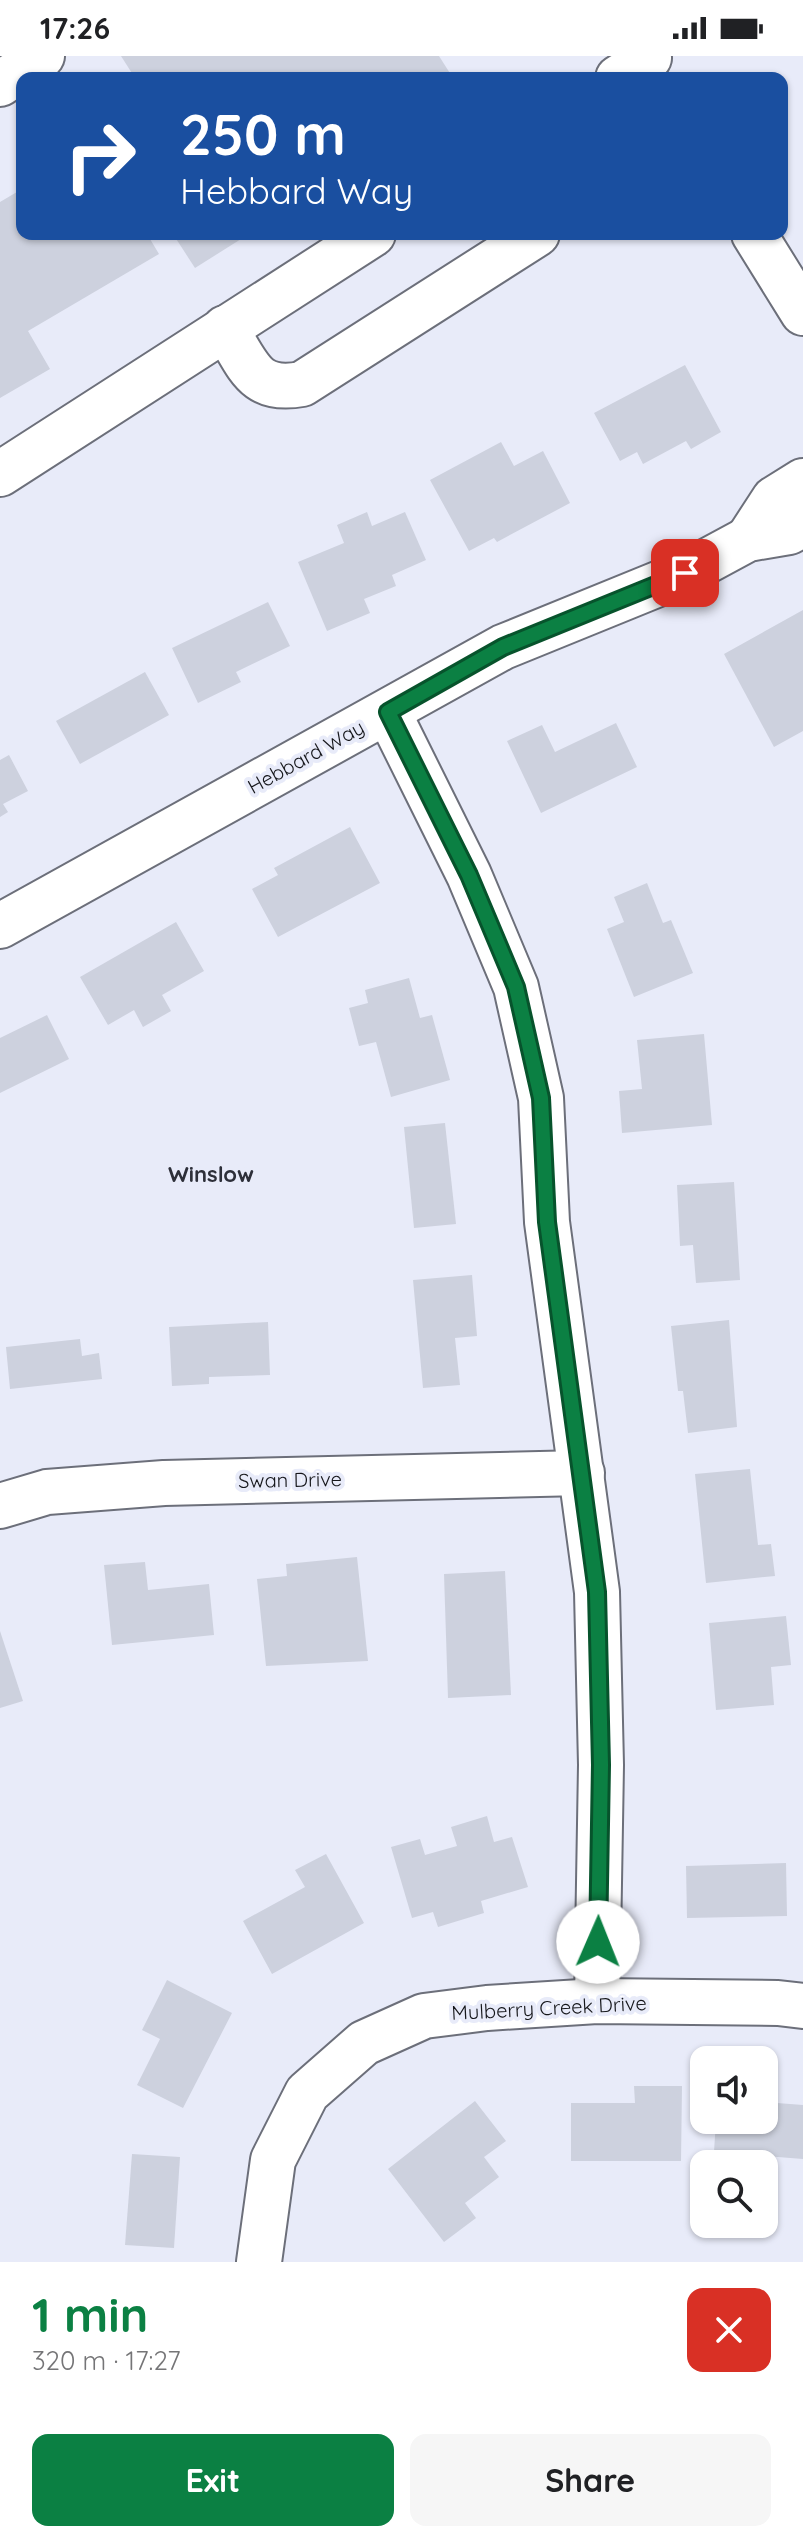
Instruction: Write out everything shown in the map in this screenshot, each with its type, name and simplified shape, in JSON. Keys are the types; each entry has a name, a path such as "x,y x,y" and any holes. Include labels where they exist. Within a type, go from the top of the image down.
{"street":[{"path":"18,72 42,56"},
{"path":"0,474 364,240"},
{"path":"225,328 258,378 278,388 302,384 528,240"},
{"path":"758,240 803,313"},
{"name":"Hebbard Way","path":"748,539 774,499 803,481"},
{"name":"Hebbard Way","path":"0,926 503,647 685,573 748,539 789,532 803,525"},
{"path":"388,712 469,875 516,987 541,1098 547,1222 597,1592 601,1765 597,2001"},
{"name":"Swan Drive","path":"0,1506 47,1492 164,1483 582,1473"},
{"name":"Mulberry Creek Drive","path":"259,2262 273,2160 307,2093 364,2043 424,2016 597,2001 803,2006"}],"building":[{"path":"121,56 439,56 449,72 131,72"},
{"path":"16,193 16,240 151,240 159,254 28,331 50,369 0,398 0,202"},
{"path":"177,240 239,240 195,268"},
{"path":"685,365 721,432 691,449 686,441 643,464 637,452 620,461 594,413"},
{"path":"501,442 514,466 543,451 570,503 497,542 494,538 469,551 430,480"},
{"path":"367,512 372,526 405,512 426,560 392,575 396,586 364,599 370,613 327,631 298,562 344,543 337,525"},
{"path":"268,602 290,646 236,672 241,682 198,703 172,648"},
{"path":"803,610 803,731 774,747 724,654"},
{"path":"145,672 169,715 80,764 56,721"},
{"path":"616,723 637,767 541,813 507,741 542,725 555,752"},
{"path":"9,755 28,791 3,804 8,812 0,817 0,760"},
{"path":"350,827 380,883 278,937 252,889 278,875 274,868"},
{"path":"647,883 663,923 671,920 693,973 634,997 607,929 624,922 614,897"},
{"path":"176,922 204,971 162,995 171,1011 143,1027 134,1010 108,1025 80,977"},
{"path":"409,978 420,1018 432,1015 450,1080 391,1097 376,1042 359,1046 349,1008 368,1003 365,990"},
{"path":"47,1015 69,1059 0,1093 0,1038"},
{"path":"704,1034 712,1125 622,1133 619,1091 642,1089 637,1040"},
{"path":"445,1123 456,1224 414,1228 404,1127"},
{"path":"734,1182 740,1280 696,1283 693,1245 680,1246 677,1185"},
{"path":"472,1275 477,1336 455,1338 460,1385 423,1388 413,1280"},
{"path":"729,1320 737,1427 688,1433 683,1391 678,1391 671,1326"},
{"path":"268,1322 270,1375 209,1377 209,1384 172,1386 169,1327"},
{"path":"80,1339 82,1356 99,1353 102,1379 10,1389 6,1347"},
{"path":"750,1469 758,1545 771,1544 775,1576 706,1583 695,1474"},
{"path":"357,1557 368,1661 266,1666 257,1579 287,1576 286,1564"},
{"path":"145,1562 148,1590 209,1584 214,1635 112,1645 104,1565"},
{"path":"505,1571 511,1695 448,1698 444,1574"},
{"path":"786,1616 791,1665 771,1667 774,1705 716,1710 709,1623"},
{"path":"0,1631 23,1701 0,1708"},
{"path":"487,1816 494,1842 512,1837 528,1887 481,1901 484,1913 438,1927 433,1912 412,1918 391,1847 420,1839 425,1855 457,1846 451,1827"},
{"path":"326,1854 364,1923 272,1974 243,1921 305,1887 295,1870"},
{"path":"786,1863 787,1916 687,1918 686,1866"},
{"path":"167,1980 232,2013 183,2108 137,2085 160,2039 142,2030"},
{"path":"634,2086 682,2086 681,2161 571,2161 571,2103 635,2103"},
{"path":"475,2101 506,2141 484,2157 499,2177 465,2203 476,2218 444,2242 388,2169"},
{"path":"778,2103 803,2105 803,2159 778,2157 778,2150 714,2150 715,2134 778,2134"},
{"path":"132,2154 180,2157 174,2248 125,2245"}],"district":[{"name":"Winslow","path":"211,1174"}],"route":[{"path":"598,1942 601,1765 597,1592 547,1222 541,1098 516,987 469,875 388,712 503,647 685,573"}]}
